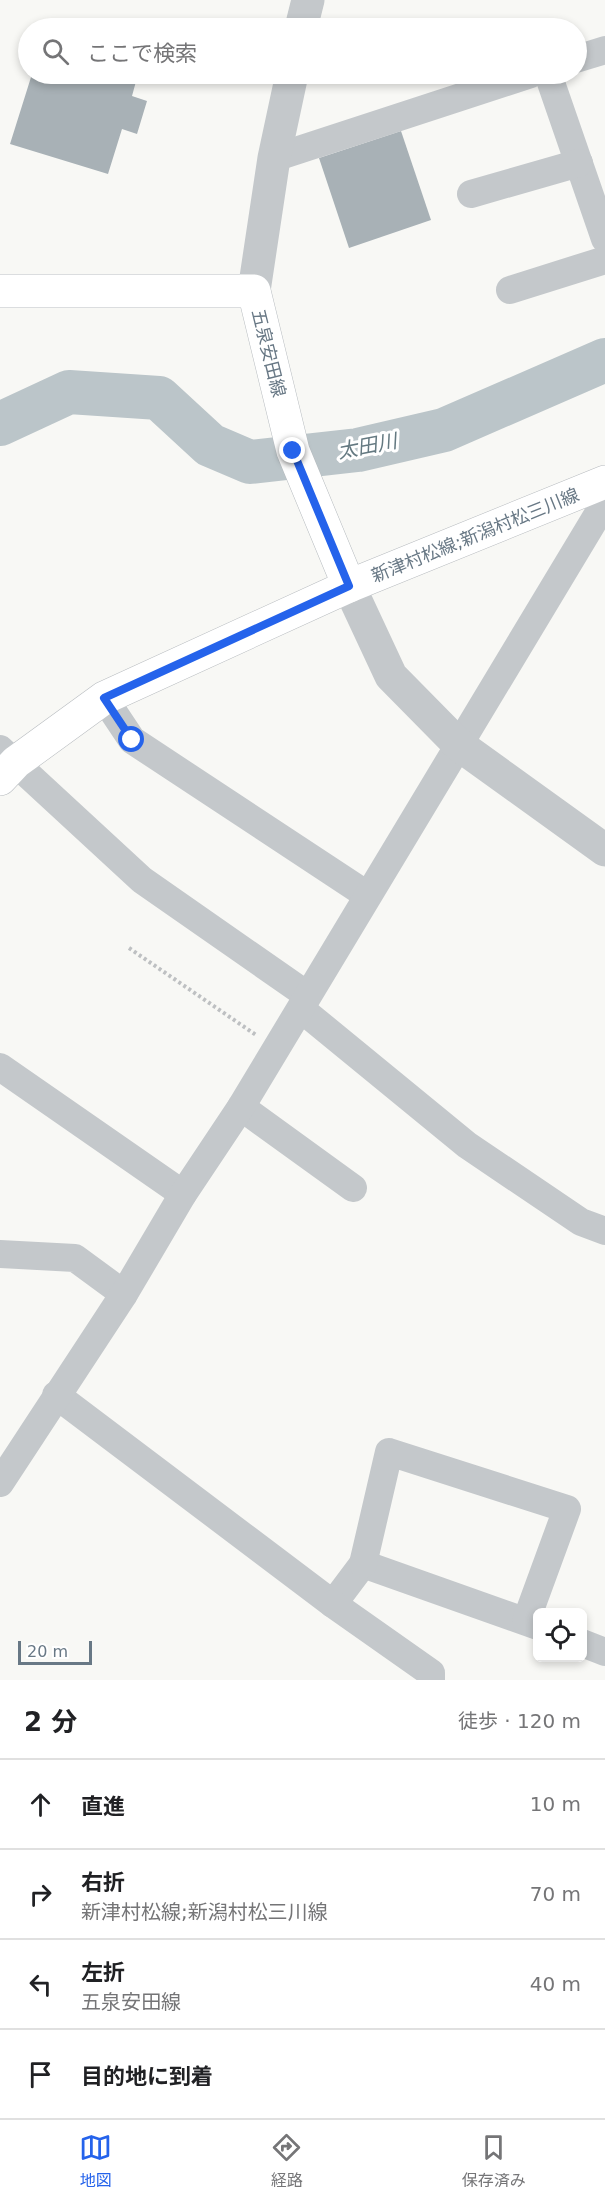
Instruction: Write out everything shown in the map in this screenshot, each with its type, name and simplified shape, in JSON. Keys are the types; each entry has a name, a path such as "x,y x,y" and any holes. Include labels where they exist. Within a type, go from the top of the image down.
{"main road":[{"name":"五泉安田線","path":"0,291 254,291 293,451 349,586"},
{"name":"新津村松線;新潟村松三川線","path":"5,764 104,698 349,586 601,498"}],"street":[{"path":"304,18 308,0"},
{"path":"587,56 605,51"},
{"path":"254,291 274,158 290,84"},
{"path":"274,158 500,84"},
{"path":"551,84 605,239"},
{"path":"471,194 579,164"},
{"path":"510,290 605,260"},
{"path":"0,1483 124,1293 183,1194 241,1107 459,745 601,498"},
{"path":"349,586 392,676 459,745 605,850"},
{"path":"104,698 132,740 368,895"},
{"path":"5,764 142,880 304,1002 467,1145 581,1222 605,1231"},
{"path":"0,1067 183,1194"},
{"path":"241,1107 353,1188"},
{"path":"0,1254 75,1258 124,1293"},
{"path":"56,1395 333,1604 431,1673 431,1680"},
{"path":"333,1604 363,1564 389,1452 567,1509 532,1623 363,1564"},
{"path":"587,1645 605,1652"}],"path":[{"path":"129,948 276,1049"}],"building":[{"path":"29,84 135,84 132,96 147,101 137,134 122,129 108,174 10,144"},
{"path":"401,131 431,220 349,248 319,158"}],"waterway":[{"name":"太田川","path":"0,424 69,392 159,398 210,445 250,462 358,450 444,430 605,360"}],"route":[{"path":"132,740 104,698 349,586 293,451"}]}
